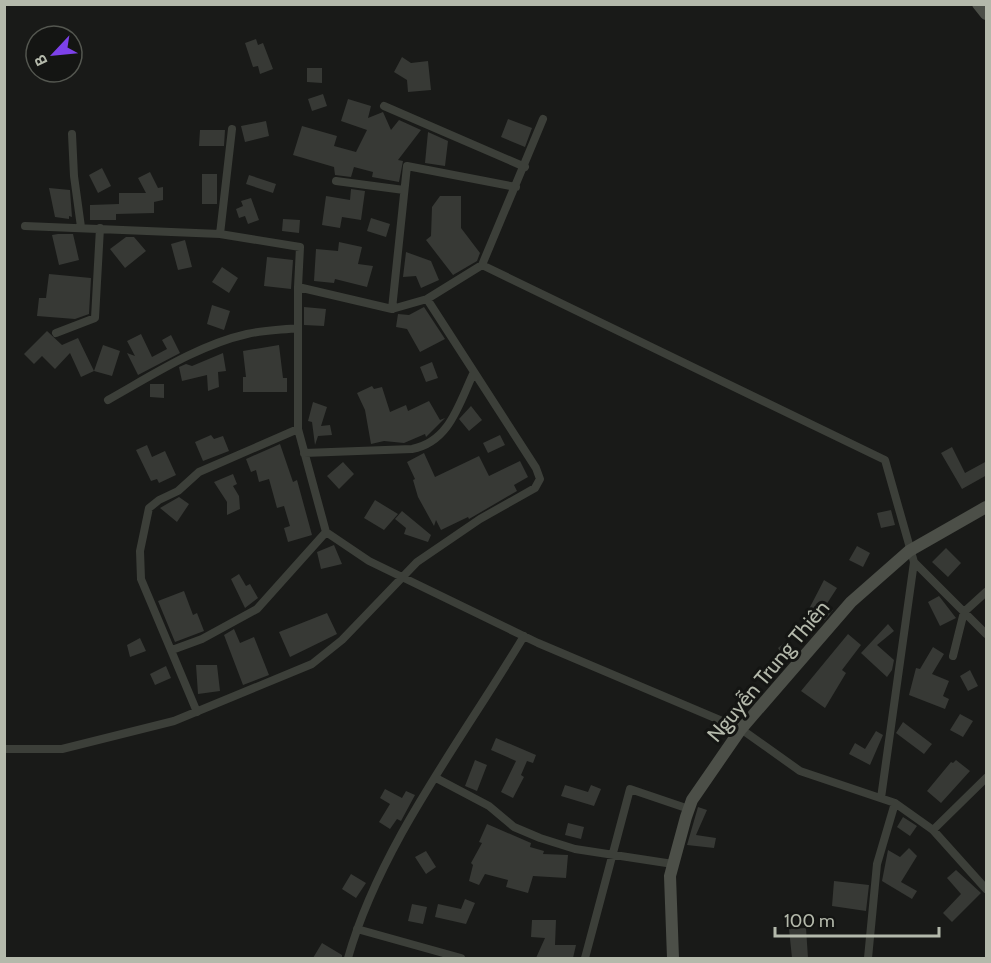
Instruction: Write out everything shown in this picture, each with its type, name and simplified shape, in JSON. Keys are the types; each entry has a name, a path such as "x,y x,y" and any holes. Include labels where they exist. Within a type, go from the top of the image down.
{"street":[{"path":"978,4 987,14"},
{"path":"384,106 525,167"},
{"path":"298,287 392,309 428,299 482,265 525,167 543,119"},
{"path":"220,234 231,129"},
{"path":"72,134 74,176 81,227"},
{"path":"392,309 405,168 410,164 516,187"},
{"path":"336,181 404,190"},
{"path":"25,226 220,234 300,247 298,429 326,532 369,561 524,636 741,729 800,771 895,803 933,830 987,889"},
{"path":"56,333 95,318 100,228"},
{"path":"482,265 885,460 912,556 881,798"},
{"path":"4,749 42,750 77,746 197,712 312,664 342,640 417,562 538,484 539,473 428,299"},
{"path":"108,400 185,359 233,339 263,331 298,328"},
{"path":"304,453 401,450 429,444 444,434 474,372"},
{"path":"197,712 141,579 140,551 149,508 178,490 199,472 298,429"},
{"name":"Nguyễn Trung Thiên","path":"673,958 670,876 688,809 741,729 851,602 912,556 987,507"},
{"path":"172,650 202,639 257,609 326,532"},
{"path":"912,556 987,634"},
{"path":"953,656 964,612 987,592"},
{"path":"348,958 357,929 389,856 524,636"},
{"path":"436,778 489,806 514,827 575,849 674,864"},
{"path":"933,830 987,778"},
{"path":"585,958 630,789 688,809"},
{"path":"868,958 877,864 895,803"},
{"path":"357,929 461,958"}],"building":[{"path":"256,39 258,45 263,43 273,69 260,74 258,66 253,67 245,43"},
{"path":"402,57 411,63 428,61 431,90 408,92 407,80 394,72"},
{"path":"307,68 322,68 322,83 307,82"},
{"path":"323,94 327,106 312,111 308,99"},
{"path":"348,99 371,106 368,118 383,112 391,130 399,120 421,130 398,160 403,161 399,182 372,177 373,172 354,167 351,177 335,175 334,167 293,155 302,126 337,136 334,146 356,152 367,130 341,121"},
{"path":"508,119 532,128 525,147 501,137"},
{"path":"266,121 269,136 245,142 241,126"},
{"path":"200,130 225,130 224,146 199,146"},
{"path":"428,132 448,141 445,166 425,163"},
{"path":"102,168 111,186 98,193 89,175"},
{"path":"150,172 158,188 163,187 163,200 154,202 154,213 116,214 116,220 90,220 90,205 119,204 119,193 146,193 138,178"},
{"path":"202,174 217,174 217,204 202,204"},
{"path":"249,175 276,184 273,193 246,184"},
{"path":"49,188 70,190 72,217 69,216 69,219 55,217"},
{"path":"351,189 365,191 361,220 342,217 340,228 322,225 326,196 350,200"},
{"path":"440,196 461,196 461,228 480,253 477,261 453,275 426,240 431,236 432,207"},
{"path":"251,198 259,220 248,224 245,216 239,218 236,209 243,206 241,201"},
{"path":"371,218 390,224 386,237 367,231"},
{"path":"283,219 300,220 299,233 282,231"},
{"path":"73,234 79,260 59,265 52,235"},
{"path":"126,237 134,237 146,251 125,268 110,249"},
{"path":"185,240 192,267 178,270 171,244"},
{"path":"339,242 362,247 358,264 373,266 367,287 335,279 334,283 314,281 316,249 338,251"},
{"path":"406,252 431,261 439,280 421,288 416,276 403,277"},
{"path":"267,257 293,260 291,289 264,286"},
{"path":"222,267 238,278 229,293 212,282"},
{"path":"49,274 91,278 89,314 75,319 37,316 39,298 46,298"},
{"path":"212,305 230,311 224,330 207,324"},
{"path":"304,307 326,309 324,326 304,325"},
{"path":"424,307 445,339 420,352 407,329 396,327 398,314 409,315"},
{"path":"47,331 62,345 78,338 94,371 81,377 70,353 55,369 42,356 34,364 24,354"},
{"path":"141,334 152,357 167,349 162,340 171,335 180,353 138,375 127,353 135,356 127,341"},
{"path":"103,345 120,351 112,376 94,371"},
{"path":"279,345 283,378 287,378 287,392 243,392 243,377 246,377 243,351"},
{"path":"223,353 226,371 218,372 219,387 208,391 207,375 182,381 179,367 186,364 192,366"},
{"path":"432,362 438,378 426,382 420,367"},
{"path":"150,384 164,384 164,398 150,397"},
{"path":"372,386 374,389 382,387 390,412 406,405 408,411 429,401 440,420 445,418 426,437 425,434 404,443 384,441 371,444 365,410 357,393"},
{"path":"313,402 327,407 321,426 330,425 332,435 318,436 315,445 312,422 308,421"},
{"path":"471,406 482,420 469,431 459,419"},
{"path":"211,435 214,439 223,436 229,451 203,461 195,442"},
{"path":"500,435 505,445 488,453 483,443"},
{"path":"280,444 293,482 297,480 312,535 288,542 284,528 290,526 284,506 277,508 269,479 259,482 256,470 251,472 246,459"},
{"path":"147,445 152,457 165,451 176,475 159,483 157,479 151,481 136,450"},
{"path":"952,447 965,473 987,461 987,475 962,489 941,453"},
{"path":"424,453 435,477 479,456 489,476 520,461 528,477 514,485 517,491 469,519 468,517 441,530 436,520 434,526 418,497 413,480 415,479 407,462"},
{"path":"343,462 354,474 339,489 327,476"},
{"path":"233,474 237,484 233,486 239,496 240,509 227,515 227,502 214,482"},
{"path":"179,497 189,504 177,522 160,508"},
{"path":"375,500 398,514 384,530 364,518"},
{"path":"891,510 895,525 881,528 877,513"},
{"path":"402,511 431,535 428,542 404,534 406,528 395,519"},
{"path":"334,545 342,564 321,569 317,552"},
{"path":"857,546 870,553 863,567 849,560"},
{"path":"946,548 961,563 948,577 932,562"},
{"path":"239,574 246,586 250,584 258,598 245,608 231,579"},
{"path":"824,580 837,588 826,605 833,610 825,620 809,609"},
{"path":"184,591 193,615 197,613 204,631 175,642 158,601"},
{"path":"939,596 956,618 940,626 928,602"},
{"path":"327,613 337,634 290,657 279,632"},
{"path":"888,624 894,631 877,645 894,660 892,670 887,677 861,653"},
{"path":"234,629 240,643 254,637 269,675 243,685 224,635"},
{"path":"848,634 861,645 842,670 846,673 825,708 801,691"},
{"path":"140,638 146,651 130,657 127,645"},
{"path":"788,640 797,652 788,662 778,648"},
{"path":"933,647 944,654 932,674 949,681 943,696 949,699 945,709 909,695 916,668 920,669"},
{"path":"196,665 217,665 220,691 198,694"},
{"path":"166,666 171,678 155,685 150,674"},
{"path":"970,670 978,686 968,691 960,676"},
{"path":"960,714 973,721 963,737 950,730"},
{"path":"903,722 932,744 924,754 896,733"},
{"path":"876,731 883,735 870,765 849,754 855,743 865,749"},
{"path":"496,738 536,755 533,763 527,761 521,775 524,777 513,798 501,792 516,761 491,750"},
{"path":"475,760 487,765 477,791 465,786"},
{"path":"956,760 970,771 941,803 927,791 951,762"},
{"path":"565,785 588,792 591,785 601,789 594,806 561,796"},
{"path":"385,789 402,798 406,791 415,795 401,821 397,819 390,829 379,822 390,804 380,798"},
{"path":"698,807 707,810 696,835 716,838 714,848 687,845"},
{"path":"903,817 917,826 910,836 897,827"},
{"path":"568,823 584,827 581,839 565,835"},
{"path":"487,824 531,843 530,847 544,851 543,854 568,855 566,878 533,876 528,893 506,887 508,880 485,874 479,885 469,881 473,865 471,863 482,843 479,842"},
{"path":"909,848 917,856 901,882 917,891 912,899 882,881 888,850 900,857"},
{"path":"426,851 436,867 426,874 415,857"},
{"path":"956,870 981,893 952,922 943,913 961,894 947,878"},
{"path":"351,874 366,883 356,898 342,889"},
{"path":"834,881 869,885 866,911 832,906"},
{"path":"465,899 475,903 466,924 435,917 438,904 461,909"},
{"path":"412,904 427,907 423,924 408,921"},
{"path":"532,920 556,920 555,945 576,945 573,958 536,958 545,938 531,937"},
{"path":"806,928 808,958 792,958 789,929"},
{"path":"322,943 342,955 342,958 313,958"}]}
